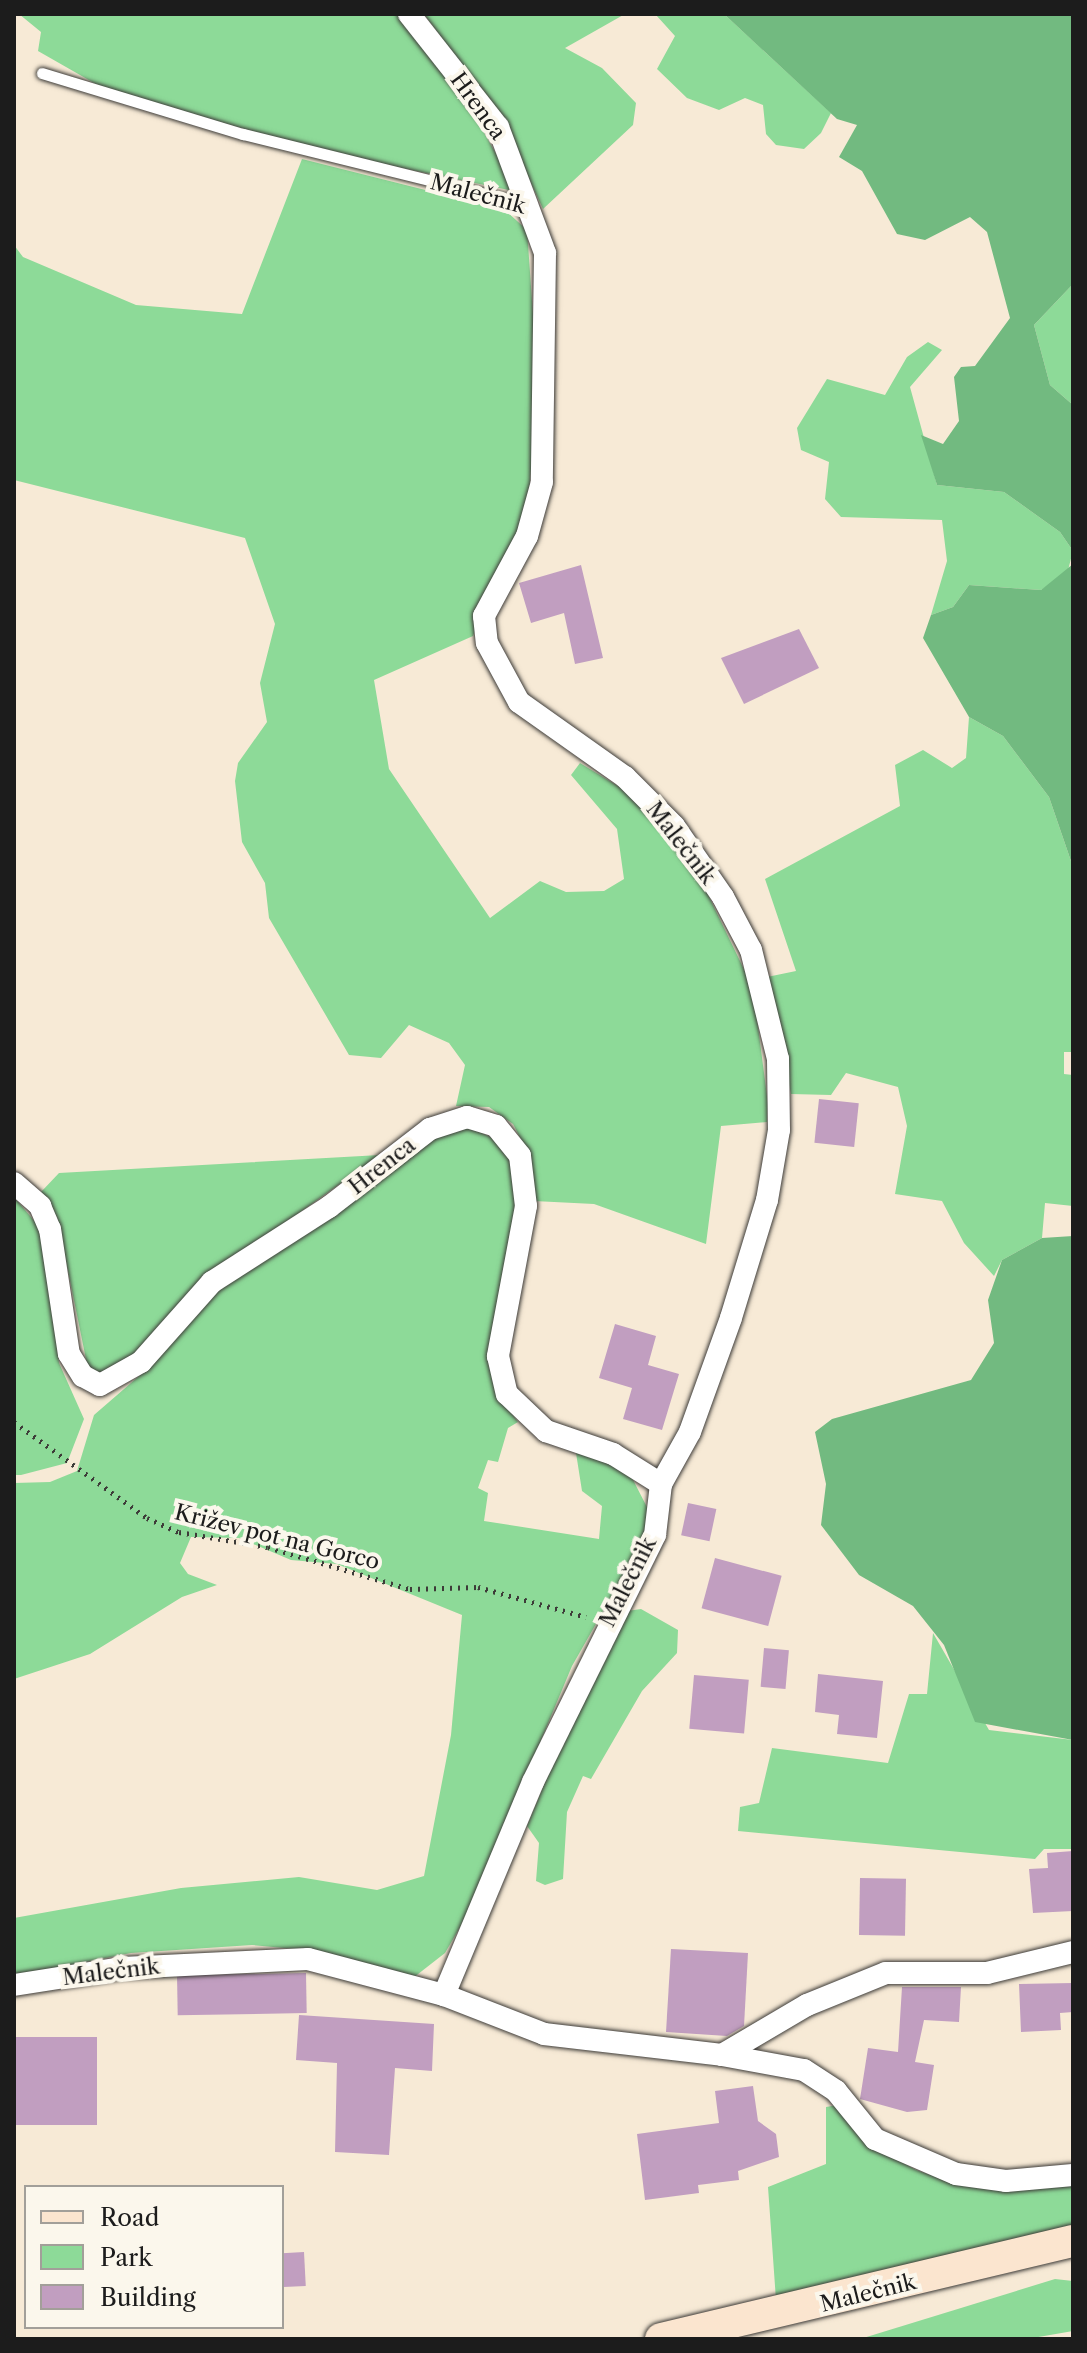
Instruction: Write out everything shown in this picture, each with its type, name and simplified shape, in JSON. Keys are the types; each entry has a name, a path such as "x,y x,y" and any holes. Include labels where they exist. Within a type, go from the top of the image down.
{"street":[{"name":"Hrenca","path":"409,14 498,127 534,206"},
{"name":"Malečnik","path":"444,1995 606,1624 655,1535 661,1484 690,1432 767,1200 779,1130 778,1059 751,950 674,826 625,777 519,702 487,643 484,616 527,536 542,482 545,253 534,206"},
{"name":"Hrenca","path":"14,1183 40,1206 50,1229 63,1333 76,1369 100,1385 112,1383 141,1362 212,1282 329,1207 430,1129 467,1117 496,1126 520,1156 526,1206 498,1356 507,1394 546,1431 642,1468 661,1484"},
{"path":"722,2055 863,1980 913,1968 987,1973 1073,1952"},
{"name":"Malečnik","path":"14,1985 274,1957 444,1995 544,2034 722,2055 804,2070 836,2091 875,2139 956,2174 1006,2181 1073,2175"},
{"name":"Malečnik","path":"661,2339 1073,2241"}],"lane":[{"name":"Malečnik","path":"42,73 243,134 534,206"}],"path":[{"name":"Križev pot na Gorco","path":"14,1422 69,1455 147,1518 179,1532 268,1547 410,1589 478,1587 606,1624"}],"green space":[{"path":"19,14 400,14 464,98 518,192 319,151 101,87 38,51 41,32"},
{"path":"424,14 625,14 565,48 602,68 636,103 633,125 543,209 501,118"},
{"path":"643,14 724,14 831,113 821,133 804,149 776,145 766,134 763,105 745,98 719,110 687,98 657,69 675,36 656,15"},
{"path":"724,14 1073,14 1073,284 1034,325 1050,385 1073,405 1073,551 1060,532 1004,492 937,485 921,435 943,444 959,421 954,377 961,367 975,366 1010,318 987,232 970,217 925,240 897,234 862,171 839,157 857,125 837,119"},
{"path":"302,159 505,210 527,230 538,385 528,505 473,636 374,680 389,769 490,918 540,881 566,892 604,891 624,879 617,829 571,775 580,763 626,791 700,878 753,988 768,1104 767,1122 721,1126 706,1244 594,1204 534,1201 530,1157 513,1124 489,1107 456,1106 465,1065 449,1043 409,1025 381,1058 349,1055 269,918 265,883 242,842 235,781 238,763 267,722 260,683 275,624 245,538 14,480 14,245 23,257 136,305 242,314"},
{"path":"1073,284 1073,405 1050,385 1034,325"},
{"path":"928,342 942,350 910,387 937,485 1004,492 1060,532 1073,551 1067,574 1041,590 969,585 953,607 931,615 947,561 942,520 841,517 825,499 829,462 801,450 797,428 827,379 885,395 907,357"},
{"path":"1073,564 1073,867 1049,797 1003,736 969,717 923,638 931,615 953,607 969,585 1041,590"},
{"path":"969,717 1003,736 1049,797 1073,867 1073,1052 1064,1052 1064,1074 1073,1075 1073,1206 1045,1203 1042,1238 1002,1260 994,1276 964,1243 942,1201 895,1194 907,1126 898,1087 846,1073 831,1095 791,1094 767,977 796,971 765,879 900,806 895,765 923,750 952,768 966,758"},
{"path":"470,1127 496,1140 514,1165 516,1195 496,1392 518,1422 508,1428 498,1462 488,1460 478,1488 488,1493 484,1521 599,1539 602,1506 582,1491 576,1453 612,1462 631,1476 648,1509 645,1538 572,1666 470,1910 445,1953 413,1978 317,1951 252,1945 131,1953 14,1976 14,1918 181,1888 299,1877 377,1890 424,1876 451,1735 462,1615 337,1564 291,1560 239,1538 191,1537 180,1563 188,1574 217,1585 182,1597 90,1654 14,1679 14,1483 50,1482 77,1471 94,1415 146,1370 193,1309 433,1138"},
{"path":"380,1155 193,1289 126,1369 113,1378 88,1369 57,1217 41,1192 59,1173"},
{"path":"14,1197 42,1230 59,1363 84,1419 67,1463 21,1475 14,1475"},
{"path":"1073,1236 1073,1740 975,1722 944,1645 913,1606 859,1575 821,1525 826,1484 815,1432 832,1419 971,1380 994,1343 988,1300 1002,1260 1042,1238"},
{"path":"641,1609 678,1630 677,1653 642,1691 591,1779 583,1776 567,1812 563,1879 545,1885 536,1881 539,1843 527,1826 600,1650 627,1611"},
{"path":"933,1633 989,1730 1073,1740 1073,1849 1044,1849 1035,1859 738,1831 740,1807 759,1803 772,1748 888,1763 909,1694 927,1694"},
{"path":"838,2105 885,2153 916,2170 951,2182 1073,2186 1073,2230 776,2300 768,2187 826,2164 826,2107"},
{"path":"1055,2279 1073,2281 1073,2331 1027,2339 860,2339"}],"building":[{"path":"581,565 603,658 575,664 564,613 531,623 519,583"},
{"path":"799,629 819,668 744,704 721,658"},
{"path":"819,1099 859,1103 854,1147 814,1143"},
{"path":"615,1324 656,1336 648,1365 679,1374 662,1430 623,1419 632,1388 599,1378"},
{"path":"688,1503 716,1509 710,1541 681,1535"},
{"path":"715,1558 782,1576 768,1626 702,1608"},
{"path":"764,1648 789,1650 786,1689 761,1687"},
{"path":"818,1674 883,1681 877,1738 837,1734 839,1715 815,1712"},
{"path":"694,1675 749,1680 744,1734 689,1729"},
{"path":"1073,1851 1073,1911 1033,1913 1029,1869 1048,1868 1047,1853"},
{"path":"860,1878 906,1879 905,1936 859,1935"},
{"path":"671,1949 748,1953 744,2026 727,2036 666,2032"},
{"path":"306,1973 307,2013 178,2015 177,1975"},
{"path":"1073,1983 1073,2012 1060,2013 1061,2030 1021,2032 1019,1984"},
{"path":"902,1987 961,1987 959,2022 924,2020 915,2062 934,2065 927,2110 907,2112 860,2099 868,2048 898,2052"},
{"path":"299,2015 434,2024 432,2071 395,2068 389,2155 335,2152 337,2063 296,2060"},
{"path":"14,2037 97,2037 97,2125 14,2125"},
{"path":"753,2086 758,2121 776,2134 779,2157 738,2171 739,2180 698,2185 699,2193 645,2200 637,2134 719,2123 715,2091"},
{"path":"304,2252 306,2286 284,2287 284,2253"}]}
